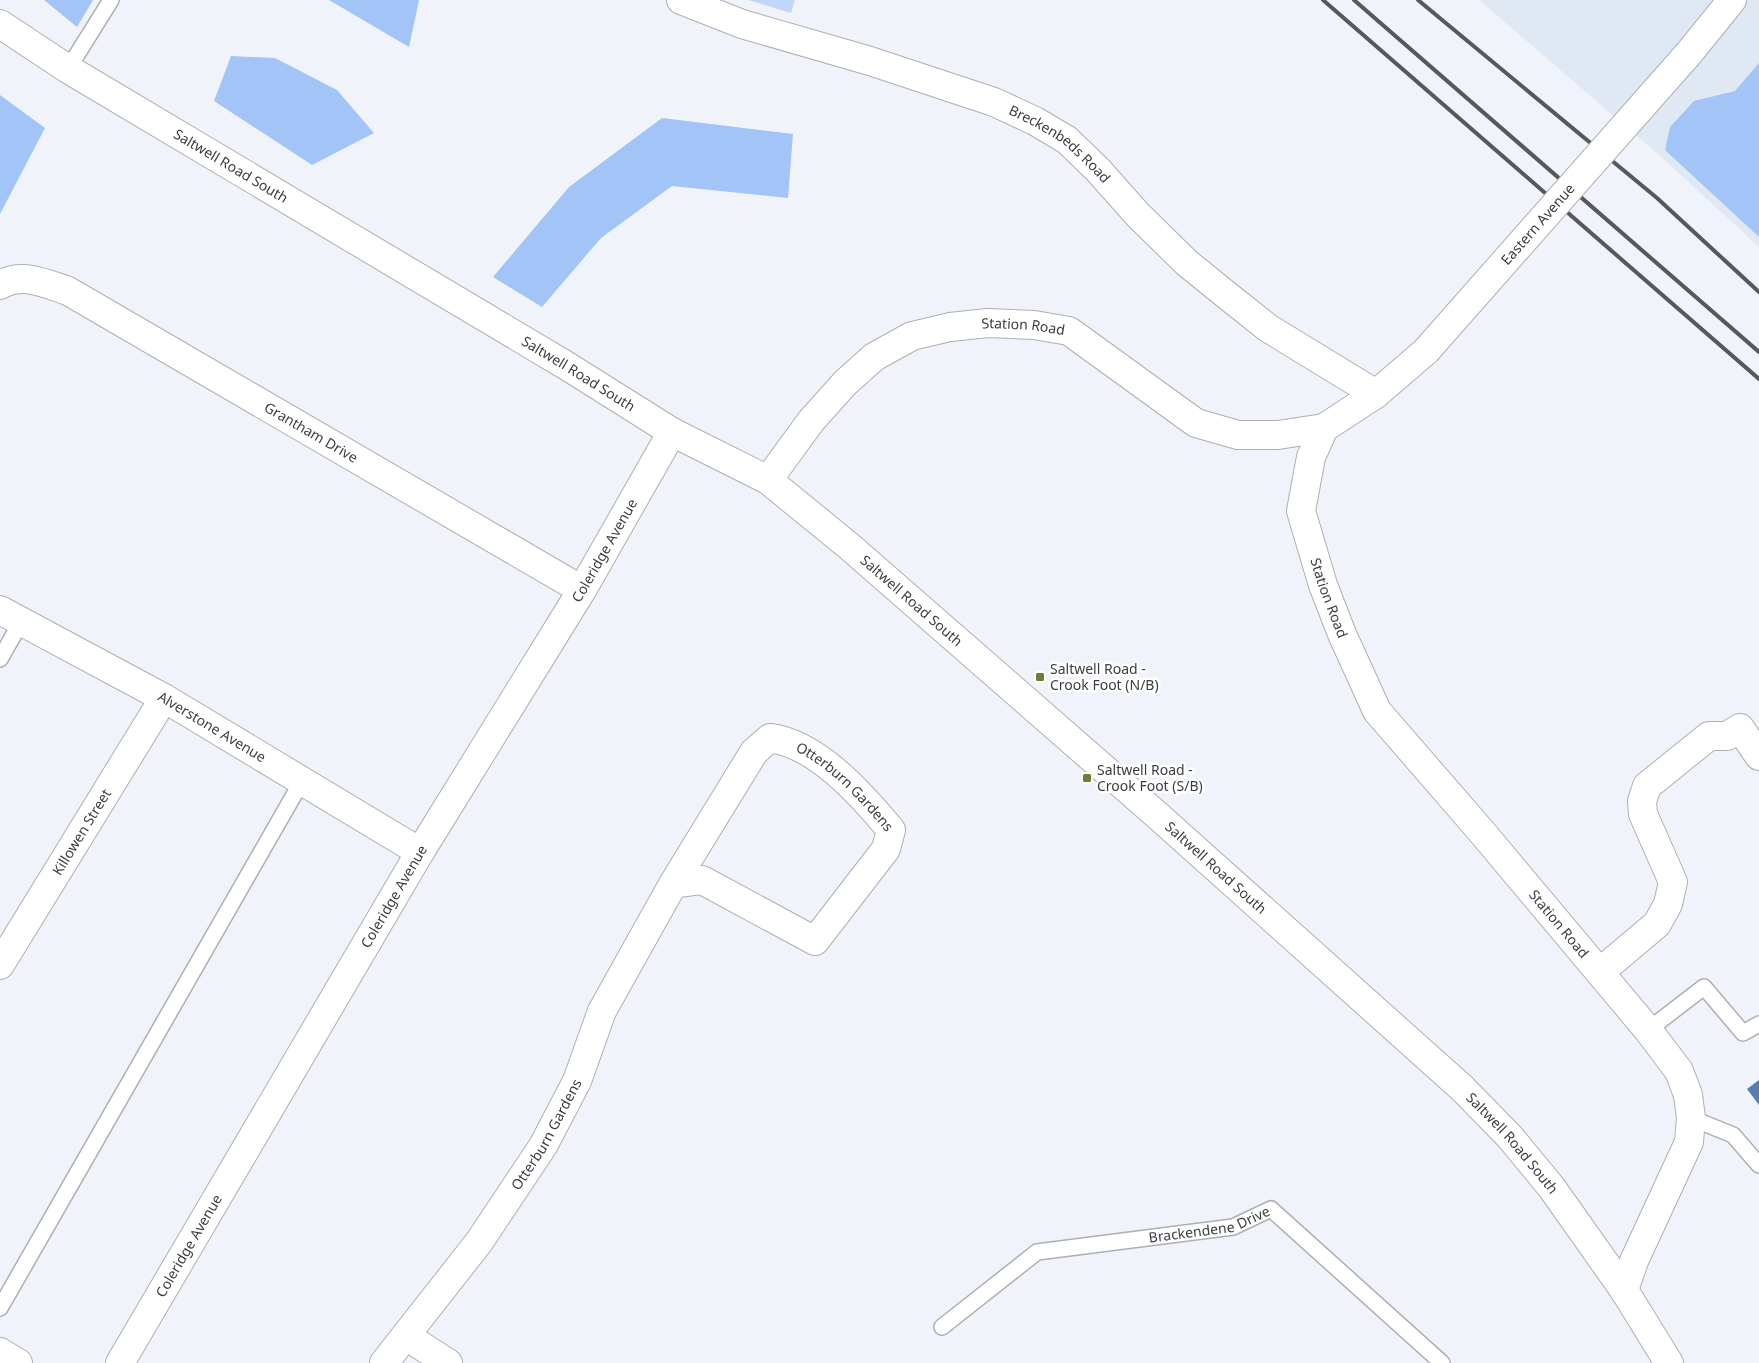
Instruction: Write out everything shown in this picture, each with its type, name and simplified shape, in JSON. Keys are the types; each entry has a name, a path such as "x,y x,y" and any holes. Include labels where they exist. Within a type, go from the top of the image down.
{"street":[{"name":"Breckenbeds Road","path":"681,0 742,24 870,62 994,102 1035,121 1067,140 1098,170 1138,216 1187,263 1224,293 1268,328 1376,394"},
{"name":"Eastern Avenue","path":"1324,428 1376,394 1426,351 1689,53 1732,0"},
{"name":"Saltwell Road South","path":"0,24 68,69 567,366 672,432 768,480 850,547 1157,815 1462,1088 1510,1137 1552,1188 1624,1290 1669,1363"},
{"name":"Grantham Drive","path":"0,285 11,278 38,281 68,291 582,590"},
{"name":"Station Road","path":"768,480 811,421 845,383 874,357 912,336 950,327 978,324 1034,326 1069,331 1196,423 1238,434 1278,434 1324,428"},
{"name":"Station Road","path":"1324,428 1311,457 1301,511 1323,585 1368,695 1377,711 1398,737 1600,972 1679,1071 1688,1095 1690,1130"},
{"name":"Coleridge Avenue","path":"120,1363 420,852 582,590 672,432"},
{"name":"Alverstone Avenue","path":"11,616 164,698 420,852"},
{"name":"Killowen Street","path":"0,965 164,698"},
{"path":"1600,972 1657,924 1668,904 1673,882 1643,814 1642,801 1647,786 1709,736 1727,736 1740,728 1759,756"},
{"name":"Otterburn Gardens","path":"384,1363 479,1242 543,1146 576,1081 602,1011 673,884 754,752 770,738 787,740 820,761 859,792 890,830 886,849 815,941 702,880 673,884"},
{"path":"1624,1290 1634,1261 1690,1130"},
{"path":"406,1336 448,1363"},
{"path":"0,1352 18,1363"}],"lane":[{"path":"68,69 111,0"},
{"path":"0,659 11,616"},
{"path":"0,1308 302,781"},
{"path":"1648,1030 1704,987 1743,1033 1759,1024"},
{"path":"1690,1130 1733,1135 1759,1165"},
{"name":"Brackendene Drive","path":"942,1327 1037,1252 1233,1227 1271,1209 1442,1363"}],"shaded area":[{"path":"44,0 93,0 77,27"},
{"path":"329,0 419,0 409,47"},
{"path":"748,0 795,0 791,13"},
{"path":"1479,0 1759,0 1759,247 1658,154"},
{"path":"231,56 275,58 337,90 374,133 312,165 214,101"},
{"path":"1759,63 1759,237 1665,150 1670,127 1694,101 1735,91"},
{"path":"0,95 45,128 0,214"},
{"path":"662,118 793,134 788,198 672,186 601,238 542,307 493,277 569,187"}],"building":[{"path":"1759,1080 1759,1105 1747,1089"}],"railway":[{"path":"1323,0 1759,379"},
{"path":"1354,0 1759,352"},
{"path":"1418,0 1657,198 1759,292"}],"place":[{"name":"Saltwell Road - Crook Foot (N/B)","path":"1040,677"},
{"name":"Saltwell Road - Crook Foot (S/B)","path":"1087,778"}]}
